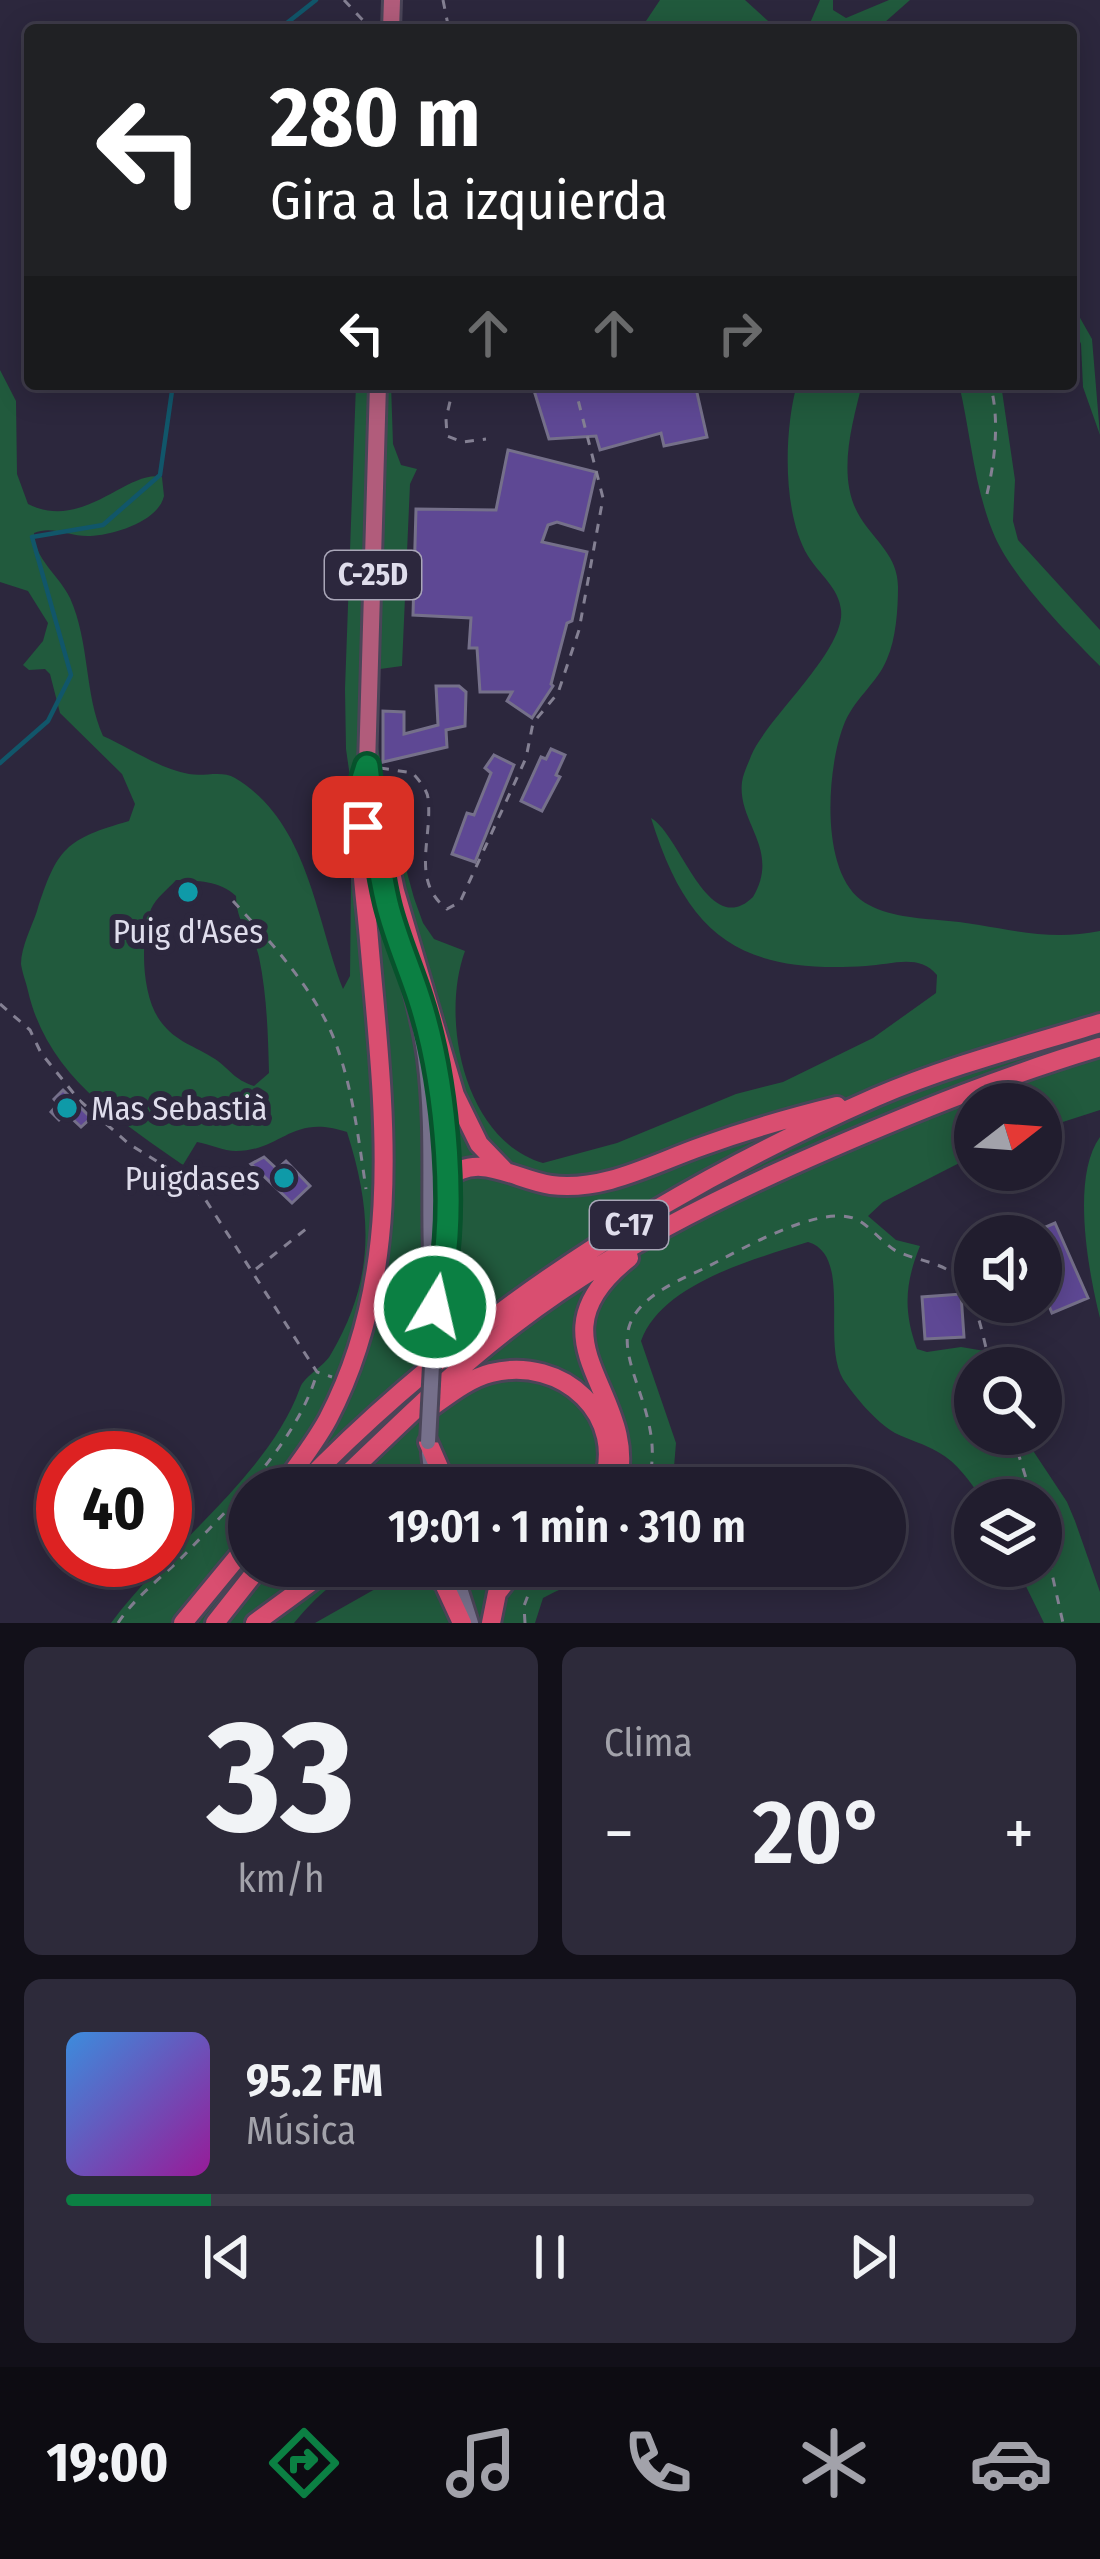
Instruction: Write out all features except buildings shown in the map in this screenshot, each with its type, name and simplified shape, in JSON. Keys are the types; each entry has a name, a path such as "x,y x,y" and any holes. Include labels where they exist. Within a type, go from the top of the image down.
{"highway":[{"name":"C-25D","path":"295,1467 327,1421 355,1357 377,1271 385,1208 383,1100 363,871 362,782 367,766"},
{"path":"373,813 455,1095 479,1144 507,1173"},
{"name":"C-17","path":"322,1467 404,1390 566,1263 721,1173 877,1096 953,1067 1100,1023"},
{"name":"C-17","path":"355,1467 422,1400 517,1322 669,1224 749,1183 932,1104 1100,1047"},
{"path":"446,1180 471,1166 550,1185 605,1181 729,1137 877,1096"},
{"path":"618,1467 621,1439 588,1364 586,1319 593,1298 612,1273 669,1224"},
{"path":"410,1414 420,1414 492,1373 530,1370 551,1374 579,1389 600,1419 608,1450 605,1467"},
{"path":"428,1442 439,1467"},
{"path":"183,1623 228,1568"},
{"path":"215,1623 243,1587"},
{"path":"255,1623 300,1587"},
{"path":"444,1587 462,1623"},
{"path":"490,1623 502,1587"}],"main road":[{"name":"C-25D","path":"373,813 367,766 378,390"}],"street":[{"path":"373,813 388,906 409,977 433,1120 431,1467"},
{"path":"409,977 437,1068 446,1180 442,1282 434,1301"},
{"path":"459,1587 471,1623"}],"path":[{"path":"344,0 366,24"},
{"path":"453,390 447,436 464,442 487,439"},
{"path":"367,766 413,773 428,794 425,880 433,898 447,909 460,902 526,758 533,723 557,693 572,660 584,608 603,497 576,390"},
{"path":"987,494 994,451 992,390"},
{"path":"233,901 296,979 335,1043 359,1136 368,1202 385,1208"},
{"path":"0,1004 30,1030 50,1066 80,1100 129,1144 205,1199 317,1372 311,1392 263,1465 118,1623"},
{"path":"650,1467 653,1446 649,1414 628,1342 629,1325 646,1301 790,1228 825,1218 856,1219 899,1252 948,1270 962,1280 985,1347"},
{"path":"254,1270 306,1229"},
{"path":"525,1623 524,1606 531,1587"},
{"path":"1055,1587 1063,1623"}],"green space":[{"path":"660,0 745,0 771,24 644,24"},
{"path":"820,0 833,0 833,10 846,18 889,0 910,0 883,24 810,24"},
{"path":"1077,313 1092,339 1100,435 1083,387"},
{"path":"0,370 16,401 17,474 28,504 48,511 68,510 148,477 162,477 160,505 133,525 90,536 48,530 34,533 38,551 76,615 97,720 103,736 156,763 189,774 230,776 259,797 294,845 343,989 350,976 352,791 345,689 356,390 391,390 393,444 401,465 417,469 410,484 402,666 380,669 377,740 385,792 423,923 434,939 465,951 456,1010 465,1074 494,1130 516,1150 543,1163 617,1143 736,1094 783,1082 873,1038 936,993 937,975 922,964 823,967 785,963 726,940 683,893 651,818 709,896 722,906 737,907 753,897 760,880 761,850 742,797 743,776 759,741 831,644 841,610 833,588 808,556 793,518 788,448 796,390 861,390 848,451 849,486 860,517 894,566 898,605 887,659 847,717 837,746 831,818 839,866 861,900 908,917 1038,934 1100,931 1100,1110 1062,1122 1062,1083 954,1083 954,1166 883,1202 868,1216 896,1240 920,1246 911,1272 909,1322 917,1349 954,1348 954,1455 1036,1455 1052,1479 967,1479 933,1449 900,1435 873,1416 843,1379 837,1363 829,1264 822,1250 808,1242 712,1276 668,1303 652,1321 641,1341 676,1443 674,1467 252,1467 285,1420 302,1383 331,1354 356,1299 365,1219 356,1162 347,1132 312,1127 252,1149 227,1150 197,1142 183,1165 110,1112 51,1047 37,1020 22,967 27,937 58,860 77,841 129,821 135,804 122,774 60,713 50,674 23,665 43,641 48,623 28,591 0,582","holes":["176,880 215,884 236,896 239,916 262,972 269,1073 254,1086 173,1034 154,1011 146,983 147,921 159,897"]},
{"path":"960,390 1002,390 1018,540 1100,630 1100,666 1028,588 1004,553 978,481"},
{"path":"1100,1137 1100,1318 1087,1250 1084,1199 1091,1154"},
{"path":"1062,1494 1100,1592 1100,1623 1044,1623 1026,1587 1062,1587"},
{"path":"228,1495 228,1587 330,1587 294,1623 111,1623 142,1587 192,1587 192,1533"},
{"path":"379,1587 569,1587 543,1598 535,1623 315,1623"}],"waterway":[{"path":"286,24 316,0"},
{"path":"0,763 48,721 71,675 32,537 103,525 160,475 172,390"}],"place":[{"name":"Puig d'Ases","path":"188,892"},
{"name":"Mas Sebastià","path":"67,1108"},
{"name":"Puigdases","path":"284,1178"}],"route":[{"path":"363,827 362,782 367,766 375,846 388,906 418,995 441,1099 446,1186 442,1282 435,1307"}]}
